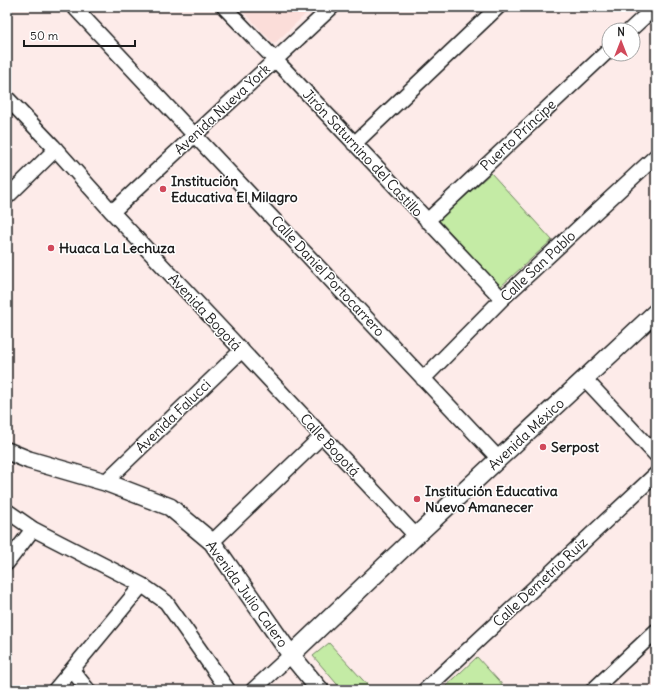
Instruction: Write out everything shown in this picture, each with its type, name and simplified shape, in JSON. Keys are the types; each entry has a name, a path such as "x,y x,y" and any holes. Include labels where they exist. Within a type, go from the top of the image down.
{"street":[{"name":"Calle Daniel Portocarrero","path":"74,7 499,458"},
{"name":"Jirón Saturnino del Castillo","path":"224,7 502,299"},
{"name":"Avenida Nueva York","path":"112,212 332,7"},
{"path":"354,144 498,7"},
{"path":"639,22 655,7"},
{"name":"Puerto Príncipe","path":"427,221 601,58"},
{"path":"7,98 55,148 7,198"},
{"name":"Avenida Bogotá","path":"55,148 112,212 243,352"},
{"name":"Calle San Pablo","path":"423,379 502,299 656,156"},
{"name":"Avenida México","path":"291,655 584,378 656,312"},
{"name":"Calle Bogotá","path":"243,352 416,536"},
{"name":"Avenida Falucci","path":"105,482 243,352"},
{"path":"584,378 656,455"},
{"path":"212,542 322,436"},
{"name":"Avenida Julio Calero","path":"7,451 29,460 105,482 170,507 212,542 291,655 320,690"},
{"name":"Calle Demetrio Ruiz","path":"425,690 656,474"},
{"path":"7,511 34,529 142,585 166,602 228,690"},
{"path":"7,563 34,529"},
{"path":"56,690 142,585"},
{"path":"593,690 656,631"},
{"path":"253,690 291,655"},
{"path":"72,670 88,690"}],"shaded area":[{"path":"239,7 313,7 274,44"}],"green space":[{"path":"491,173 552,240 500,287 439,220"},
{"path":"329,643 372,690 342,690 313,656"},
{"path":"477,657 507,690 442,690"}],"place":[{"name":"Institución Educativa El Milagro","path":"163,189"},
{"name":"Huaca La Lechuza","path":"51,248"},
{"name":"Serpost","path":"543,447"},
{"name":"Institución Educativa Nuevo Amanecer","path":"417,499"}]}
